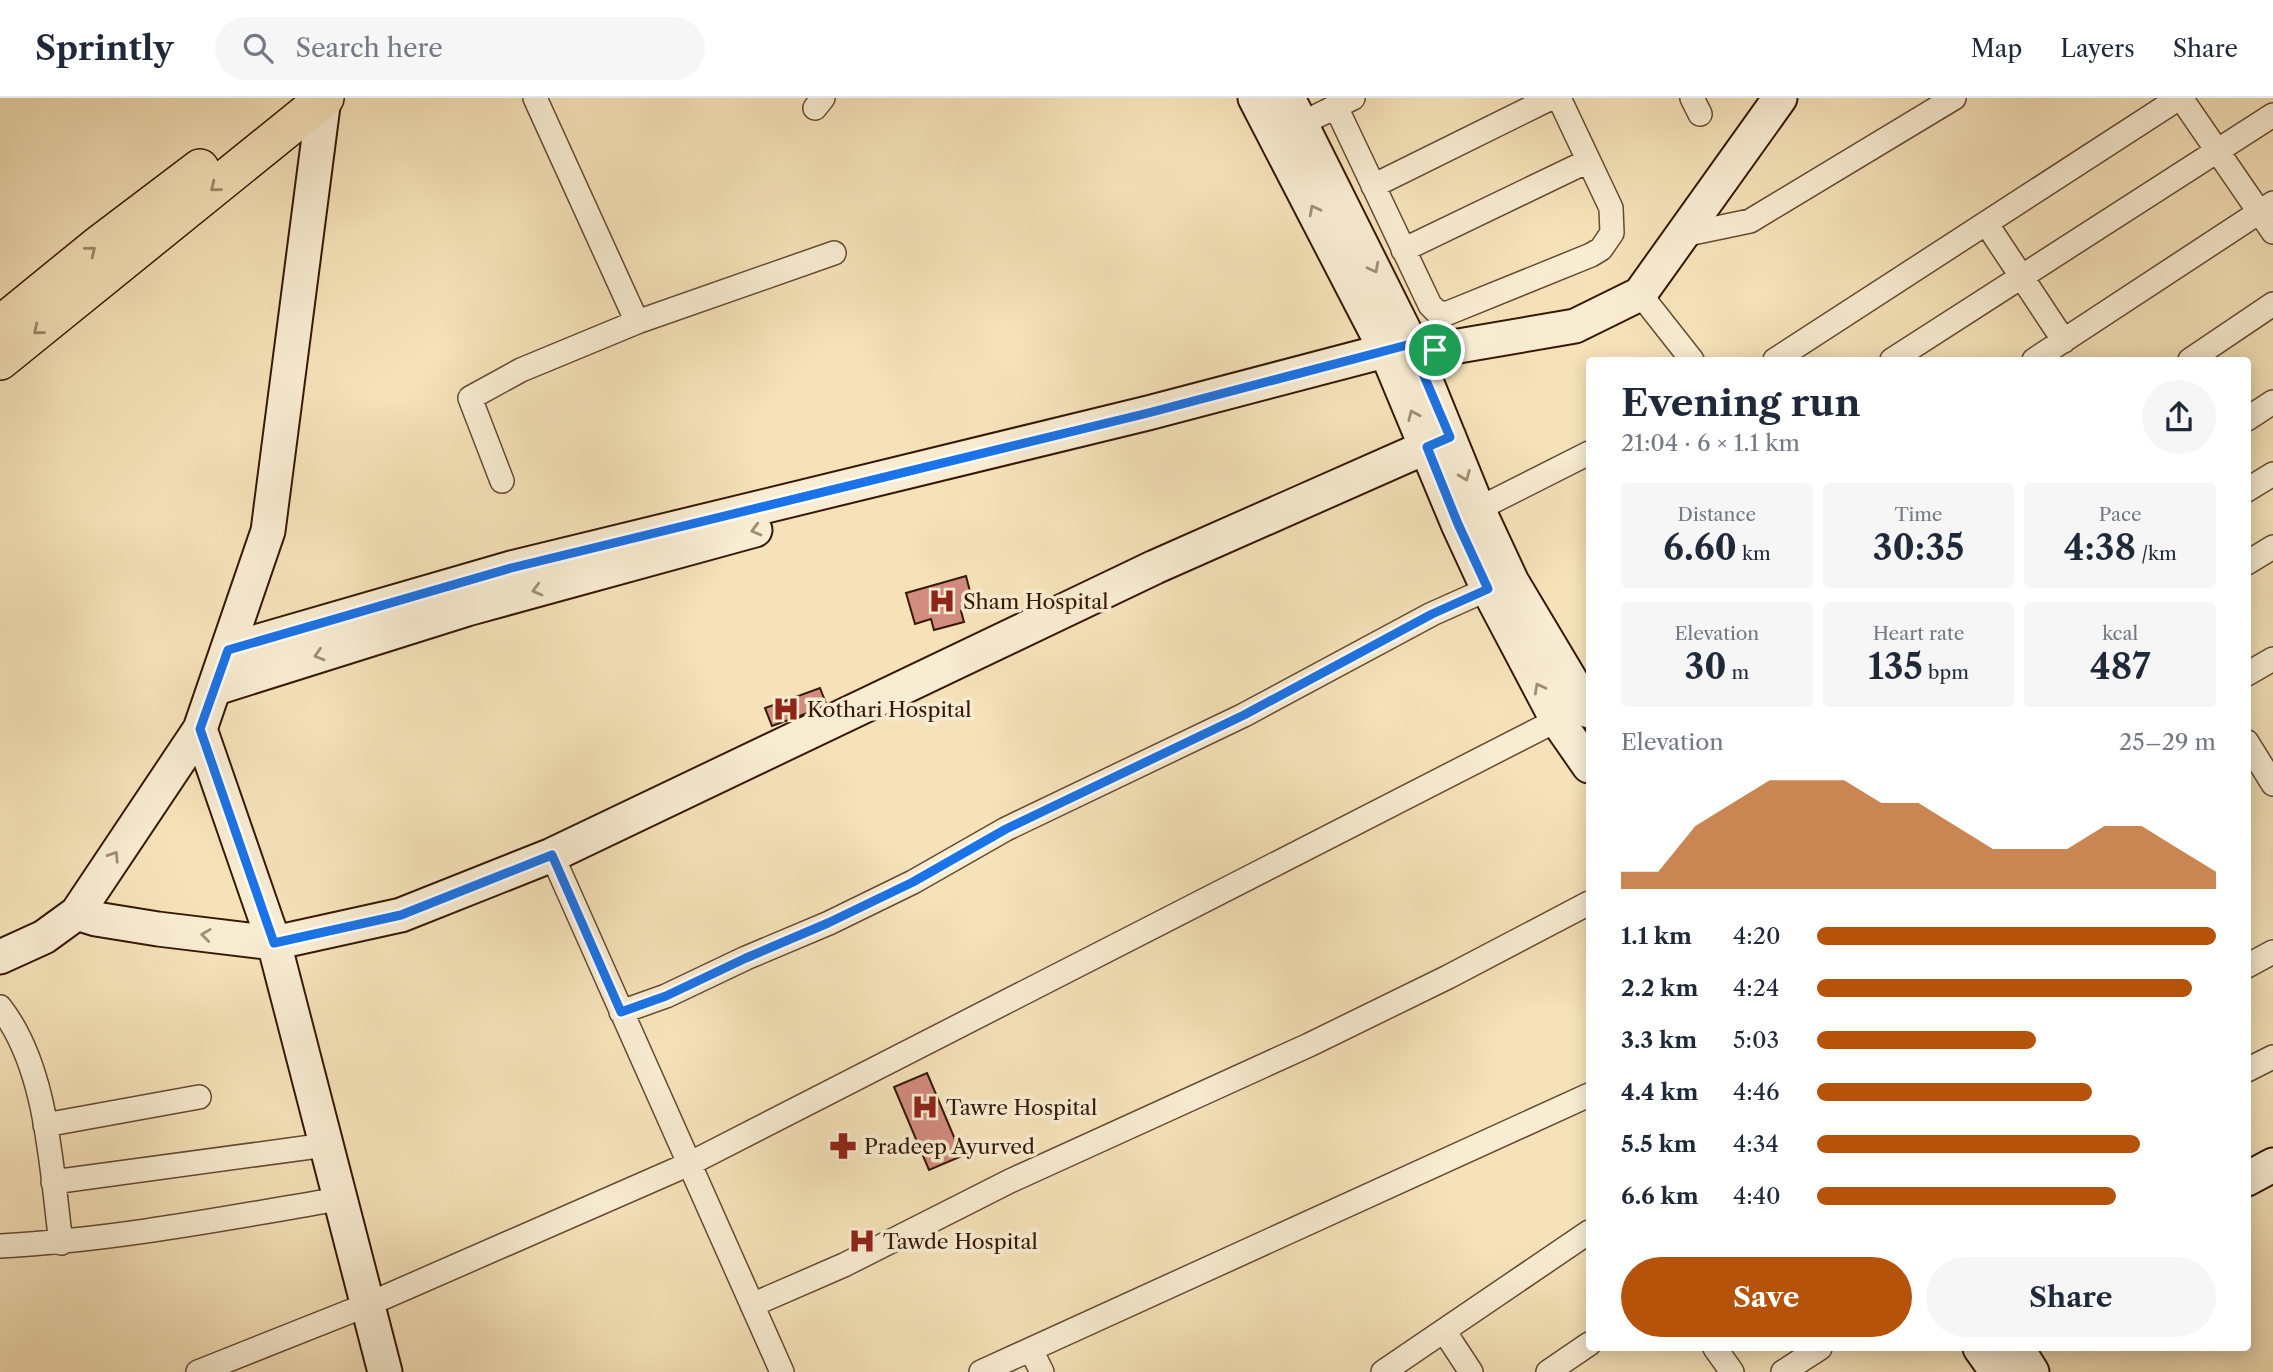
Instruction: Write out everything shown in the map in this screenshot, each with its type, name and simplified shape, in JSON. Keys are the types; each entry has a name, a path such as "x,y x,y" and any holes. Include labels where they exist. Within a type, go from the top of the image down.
{"main road":[{"path":"0,325 97,246 291,98"},
{"path":"0,360 324,98"}],"street":[{"path":"0,957 44,937 77,913 200,729 216,688 268,531 324,98"},
{"path":"535,98 637,322"},
{"path":"1255,98 1409,356"},
{"path":"1373,186 1551,98"},
{"path":"1559,98 1611,208 1612,233 1601,249 1591,255 1448,313 1438,313 1430,305 1373,186 1344,102 1294,111 1409,356 1438,442 1458,524 1488,589 1557,720 1586,762"},
{"path":"228,650 511,568 837,498 1409,356 1575,326 1640,295 1785,98"},
{"path":"1683,235 1749,221 1954,98"},
{"path":"1785,357 2180,98 2217,151 2266,207 2273,232"},
{"path":"1897,357 2273,115"},
{"path":"1404,250 1588,161"},
{"path":"2039,357 2266,207"},
{"path":"1986,223 2064,341"},
{"path":"502,481 470,398 521,370 637,322 834,253"},
{"path":"1640,295 1690,357"},
{"path":"2194,357 2273,304"},
{"path":"2251,416 2273,402"},
{"path":"198,1372 369,1304 689,1164 1557,720 1585,696 1512,582 1478,509 1438,442"},
{"path":"77,913 96,919 158,929 274,943 401,915 552,855 1155,567 1438,442"},
{"path":"1478,509 1586,455"},
{"path":"2251,488 2273,474"},
{"path":"216,688 467,609 837,498"},
{"path":"2251,561 2273,547"},
{"path":"621,1012 666,996 901,888 1006,829 1244,715 1432,614 1488,589"},
{"path":"2251,672 2273,659"},
{"path":"200,729 274,943 385,1372"},
{"path":"2251,750 2265,776"},
{"path":"552,855 782,1372"},
{"path":"752,1305 844,1265 1010,1181 1310,1045 1586,905"},
{"path":"2251,964 2273,952"},
{"path":"0,1007 10,1020 29,1062 45,1125 61,1242"},
{"path":"2251,1068 2273,1057"},
{"path":"981,1372 1586,1096"},
{"path":"45,1125 200,1097"},
{"path":"53,1182 326,1145"},
{"path":"2251,1177 2273,1165"},
{"path":"0,1246 136,1233 339,1199"},
{"path":"1383,1372 1586,1234"},
{"path":"1444,1331 1471,1372"},
{"path":"1548,1372 1586,1346"},
{"path":"1031,1350 1042,1372"},
{"path":"1717,1351 1731,1372"},
{"path":"2019,1351 2032,1372"}],"building":[{"path":"966,576 974,607 961,611 964,622 934,630 931,619 915,624 906,593"},
{"path":"820,688 827,706 772,726 765,708"},
{"path":"927,1073 962,1156 929,1170 894,1087"}],"place":[{"name":"Sham Hospital","path":"942,601"},
{"name":"Kothari Hospital","path":"786,709"},
{"name":"Tawre Hospital","path":"925,1107"},
{"name":"Pradeep Ayurved","path":"843,1146"},
{"name":"Tawde Hospital","path":"862,1241"}],"route":[{"path":"1411,344 1435,350 1419,364 1450,437 1427,447 1488,589 1432,614 1244,715 1006,829 913,882 828,923 666,996 621,1012 552,855 401,915 274,943 200,729 228,650 511,568 1148,413 1411,344"}]}
